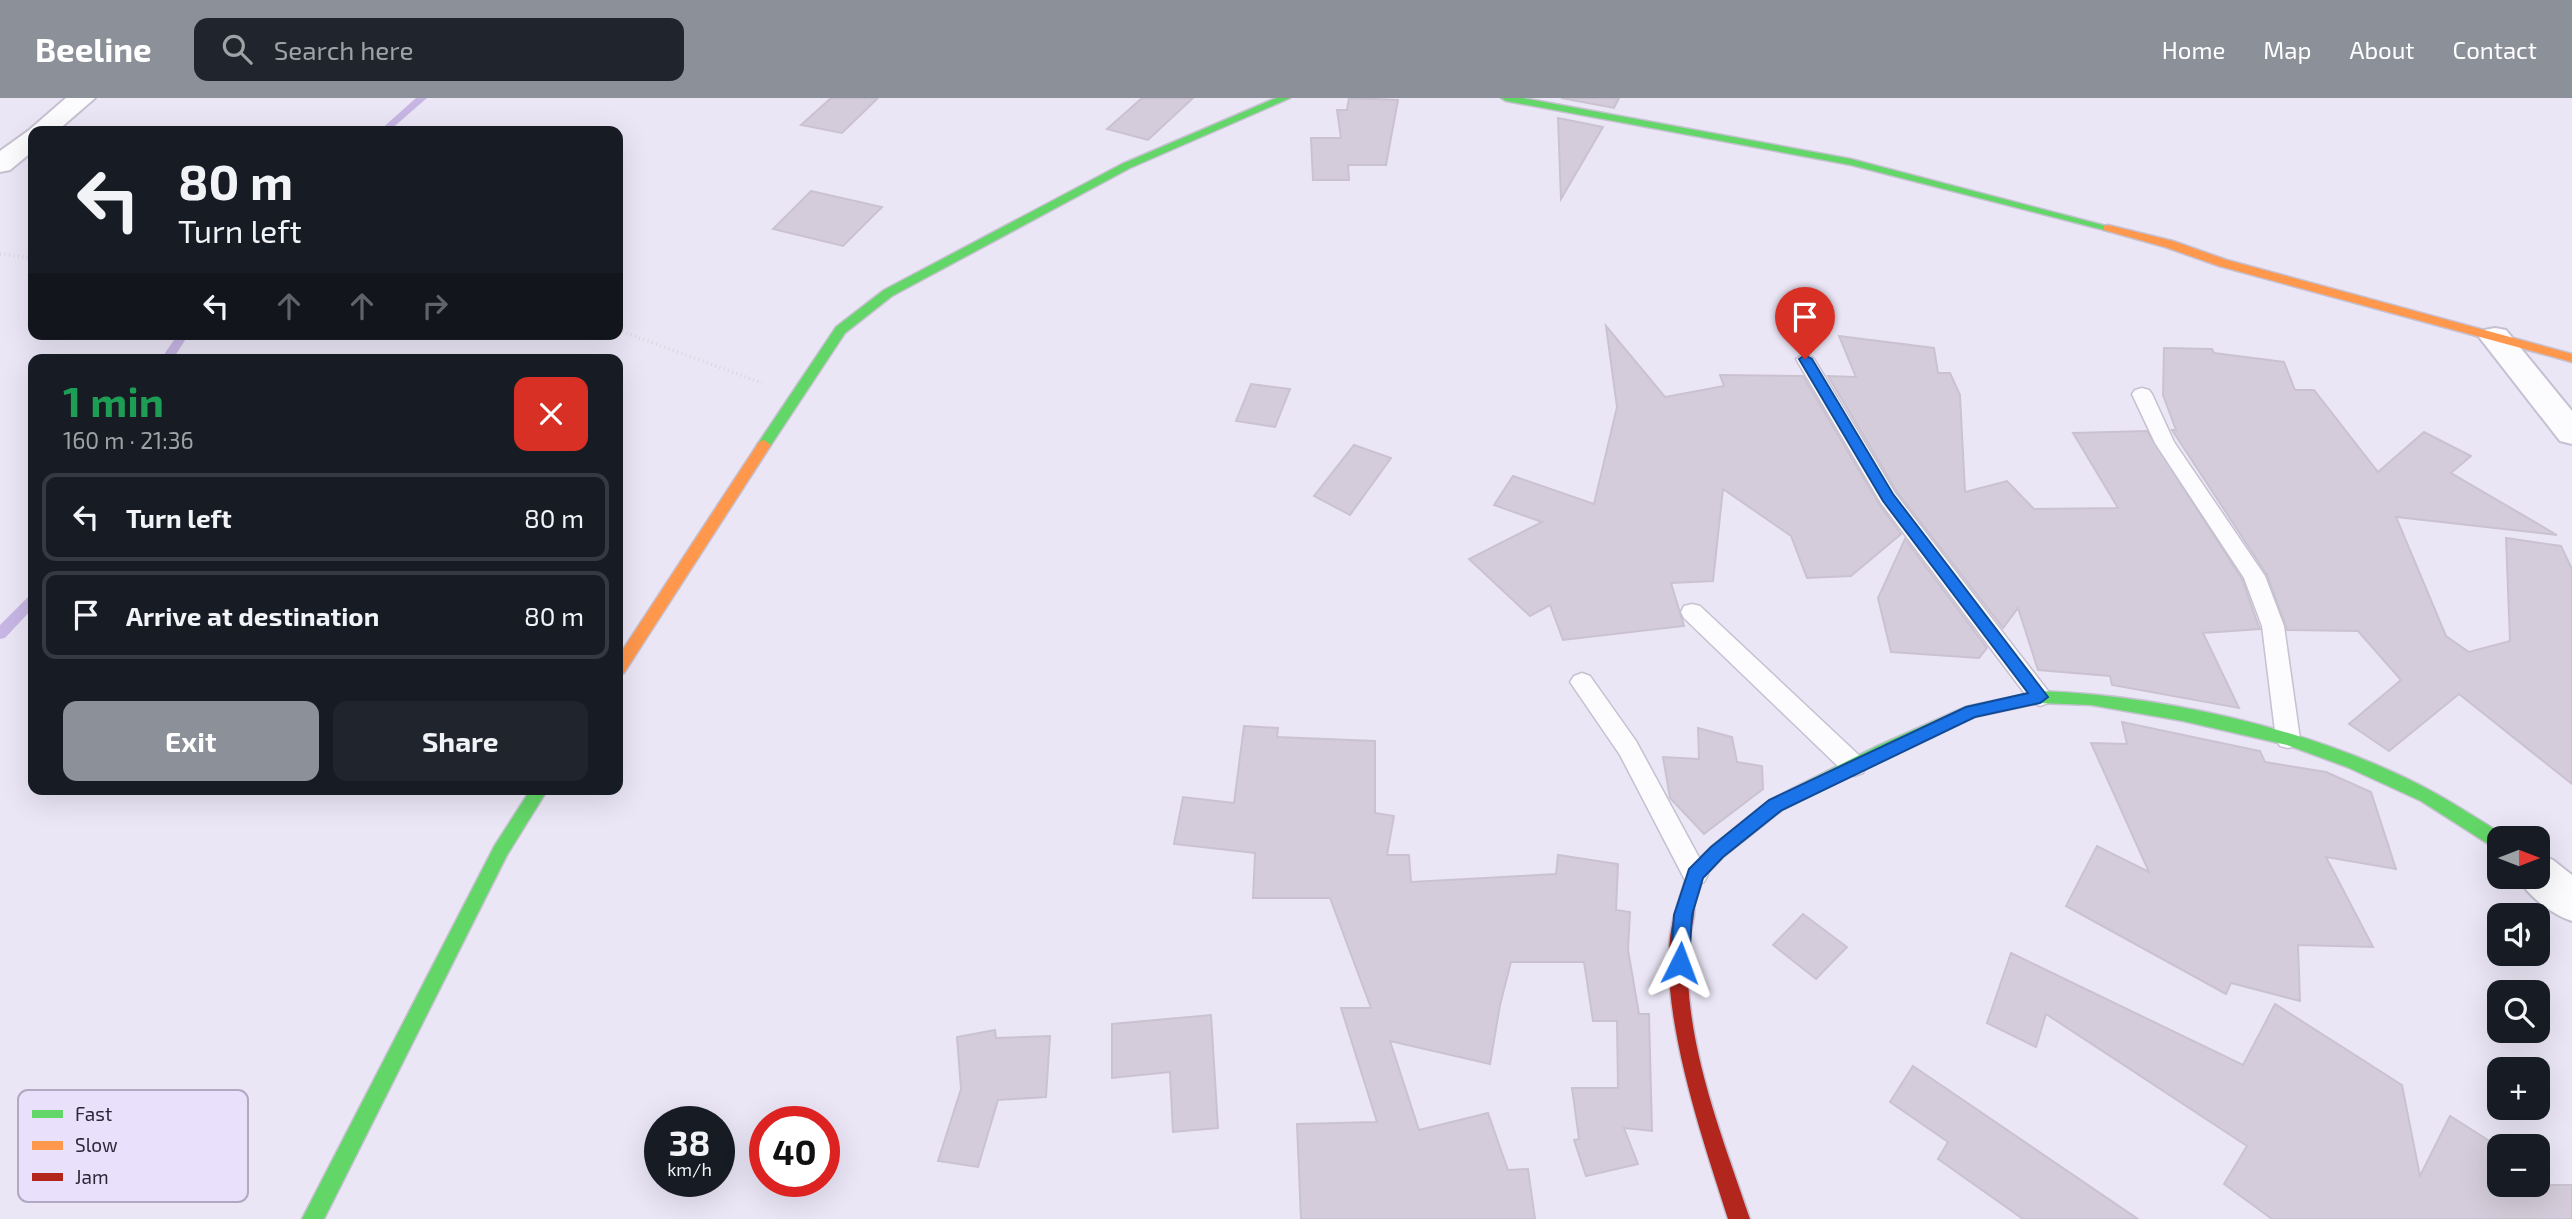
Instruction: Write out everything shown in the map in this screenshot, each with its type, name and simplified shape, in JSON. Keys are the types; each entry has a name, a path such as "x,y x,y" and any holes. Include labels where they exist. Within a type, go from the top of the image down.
{"street":[{"path":"47,126 82,98"},
{"path":"623,661 840,330 888,293 1126,166 1285,98"},
{"path":"1506,98 1851,162 2169,244 2223,263 2572,358"},
{"path":"0,164 28,142"},
{"path":"2495,337 2572,433"},
{"path":"1739,1219 1699,1092 1678,987 1683,915 1695,874 1717,852 1776,805 1971,711 2040,697 2117,703 2288,739 2353,762 2427,796 2487,832"},
{"path":"313,1219 501,850 536,795"},
{"path":"2550,883 2572,902"}],"lane":[{"path":"1805,359 1888,498 2040,697"},
{"path":"2142,394 2165,443 2254,576 2273,626 2288,739"},
{"path":"1692,612 1854,766"},
{"path":"1582,682 1628,748 1695,874"}],"path":[{"path":"0,254 28,257"},
{"path":"623,332 795,396"}],"building":[{"path":"831,98 878,98 842,133 801,125"},
{"path":"1142,98 1193,98 1148,140 1107,129"},
{"path":"1349,98 1398,100 1386,165 1348,165 1349,180 1313,180 1311,138 1341,138 1337,110 1347,110"},
{"path":"1561,98 1619,98 1614,108"},
{"path":"1558,118 1603,127 1561,199"},
{"path":"811,191 882,207 843,246 773,229"},
{"path":"1606,326 1665,397 1724,386 1720,375 1803,376 1879,504 1901,534 1851,576 1807,578 1791,536 1723,489 1713,581 1671,583 1684,626 1563,640 1550,605 1530,616 1469,559 1542,522 1494,505 1513,476 1594,504 1617,407"},
{"path":"1839,336 1934,348 1938,373 1950,373 1960,395 1965,492 2007,481 2034,509 2118,508 2073,433 2147,431 2242,579 2260,629 2203,633 2239,708 2112,685 2110,676 2038,670 2018,608 2003,628 1897,492 1828,376 1856,377"},
{"path":"2164,348 2212,349 2214,353 2284,362 2295,390 2314,390 2378,472 2424,432 2471,456 2451,473 2557,535 2396,517 2446,636 2469,652 2510,641 2506,538 2561,546 2572,569 2572,784 2459,694 2389,751 2349,724 2401,680 2358,631 2287,630 2267,575 2172,430 2176,430 2163,395"},
{"path":"1251,384 1290,389 1275,427 1236,421"},
{"path":"1354,445 1391,458 1350,515 1314,496"},
{"path":"1905,539 1987,648 1979,658 1891,652 1878,598"},
{"path":"2122,722 2260,751 2265,762 2326,772 2371,792 2396,869 2326,857 2373,947 2298,945 2300,1001 2231,983 2226,994 2066,906 2097,846 2149,872 2091,743 2127,744"},
{"path":"1244,726 1278,728 1277,737 1375,741 1375,813 1394,816 1387,855 1409,855 1411,882 1556,874 1558,855 1618,864 1616,910 1630,912 1628,950 1639,1014 1649,1014 1652,1131 1624,1128 1638,1164 1586,1176 1574,1140 1579,1139 1572,1088 1618,1088 1617,1021 1593,1021 1584,962 1511,962 1500,1005 1490,1064 1390,1041 1419,1130 1488,1113 1508,1170 1528,1169 1535,1219 1301,1219 1297,1124 1377,1122 1341,1008 1371,1008 1330,898 1253,898 1255,853 1174,844 1183,797 1234,803"},
{"path":"1698,728 1732,737 1737,762 1762,766 1763,789 1704,834 1670,798 1663,757 1699,759"},
{"path":"1803,914 1847,947 1816,979 1773,945"},
{"path":"2011,953 2243,1065 2275,1004 2402,1085 2420,1176 2450,1116 2487,1139 2487,1197 2550,1197 2550,1185 2572,1185 2572,1219 2272,1219 2224,1184 2247,1146 2046,1014 2036,1047 1987,1023"},
{"path":"1211,1015 1218,1128 1173,1132 1170,1072 1112,1078 1112,1024"},
{"path":"995,1030 996,1038 1050,1036 1046,1097 998,1100 978,1167 938,1161 961,1089 957,1037"},
{"path":"1913,1066 2138,1219 2023,1219 1938,1159 1948,1142 1890,1102"}],"waterway":[{"path":"390,126 422,98"},
{"path":"170,354 180,340"},
{"path":"0,634 28,605"}],"traffic: fast":[{"path":"764,445 840,330 888,293 1126,166 1285,98"},
{"path":"1506,98 1851,162 2108,228"},
{"path":"1686,906 1695,874 1717,852 1776,805 1883,751 1971,711 2040,697 2091,699 2183,715 2288,739 2353,762 2427,796 2487,834"},
{"path":"313,1219 501,850 536,795"}],"traffic: slow":[{"path":"2108,228 2169,244 2223,263 2572,358"},
{"path":"623,661 764,445"}],"traffic: jam":[{"path":"1686,906 1679,942 1679,981 1684,1022 1703,1105 1739,1219"}],"route":[{"path":"1680,963 1683,915 1695,874 1717,852 1776,805 1883,751 1971,711 2040,697 1888,498 1805,359"}]}
